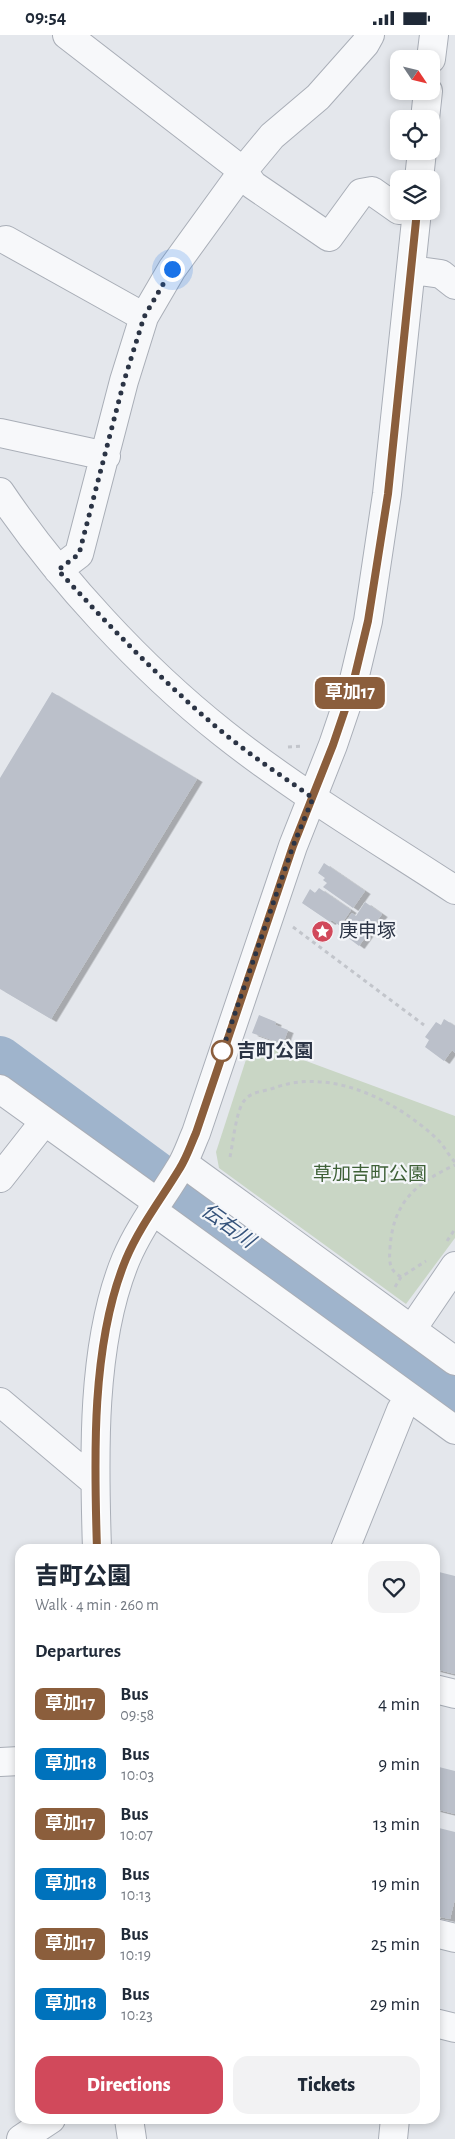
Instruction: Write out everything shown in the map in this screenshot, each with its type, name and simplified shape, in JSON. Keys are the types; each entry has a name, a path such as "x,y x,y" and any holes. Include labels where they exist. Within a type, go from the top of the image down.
{"street":[{"path":"67,35 243,171 253,185 330,237 361,193 372,191 390,202"},
{"path":"58,570 79,554 124,381 144,317 172,269 243,171 272,136 318,97 365,44 370,35"},
{"path":"432,50 434,35"},
{"path":"97,1544 96,1483 100,1367 106,1325 116,1286 127,1258 156,1203 181,1166 196,1133 293,846 313,798 351,692 368,621 388,494 397,387 412,270 409,220"},
{"path":"6,240 144,317"},
{"path":"412,270 441,274 455,285"},
{"path":"0,433 106,456"},
{"path":"0,492 58,570 119,636 167,683 222,732 313,798 455,890"},
{"path":"0,1089 156,1203 455,1430"},
{"path":"0,1178 44,1121"},
{"path":"181,1166 455,1361"},
{"path":"412,1329 444,1255"},
{"path":"347,1544 401,1410 410,1397"},
{"path":"0,1402 96,1483"},
{"path":"440,1690 455,1694"},
{"path":"0,1762 15,1761"},
{"path":"440,1934 455,1938"},
{"path":"440,2024 455,2028"},
{"path":"21,2139 44,2124"},
{"path":"130,2124 132,2139"},
{"path":"393,2139 394,2124"}],"path":[{"path":"284,746 304,746"},
{"path":"292,927 424,1025"},
{"path":"230,1157 243,1101 257,1091 294,1081 311,1080 330,1083 379,1099 414,1121 437,1138 455,1164 426,1179 396,1212 392,1227 389,1264 393,1272 401,1277"},
{"path":"392,1293 401,1277 444,1255 455,1229"}],"green space":[{"name":"草加吉町公園","path":"252,1041 455,1116 455,1238 406,1304 219,1168 216,1152"}],"building":[{"path":"52,692 197,779 51,1019 0,989 0,778"},
{"path":"324,863 365,891 353,908 323,887 327,883 323,880 325,878 318,873"},
{"path":"319,888 351,910 340,926 332,920 330,922 302,903 310,889 315,893"},
{"path":"365,902 382,914 359,946 343,934 344,932 340,929 352,913 356,916"},
{"path":"259,1015 276,1022 275,1025 288,1030 283,1044 252,1033"},
{"path":"444,1019 455,1026 455,1053 452,1050 444,1061 425,1047 429,1040 425,1037 436,1022 441,1025"},
{"path":"440,1572 455,1576 455,1674 440,1670"},
{"path":"440,1767 455,1771 455,1814 440,1810"},
{"path":"440,1828 455,1832 455,1899 450,1919 440,1917"}],"waterway":[{"name":"伝右川","path":"0,1058 455,1393"}],"bus line":[{"name":"草加17","path":"97,1544 96,1483 100,1367 106,1325 116,1286 140,1232 183,1163 196,1133 212,1080 293,846 333,745 351,692 368,621 388,494 397,387 412,270 416,220"}],"place":[{"name":"庚申塚","path":"323,931"},
{"name":"吉町公園","path":"222,1051"}],"route":[{"path":"172,269 144,317 124,381 79,554 58,570 119,636 167,683 222,732 313,798 293,846 222,1051"}]}
